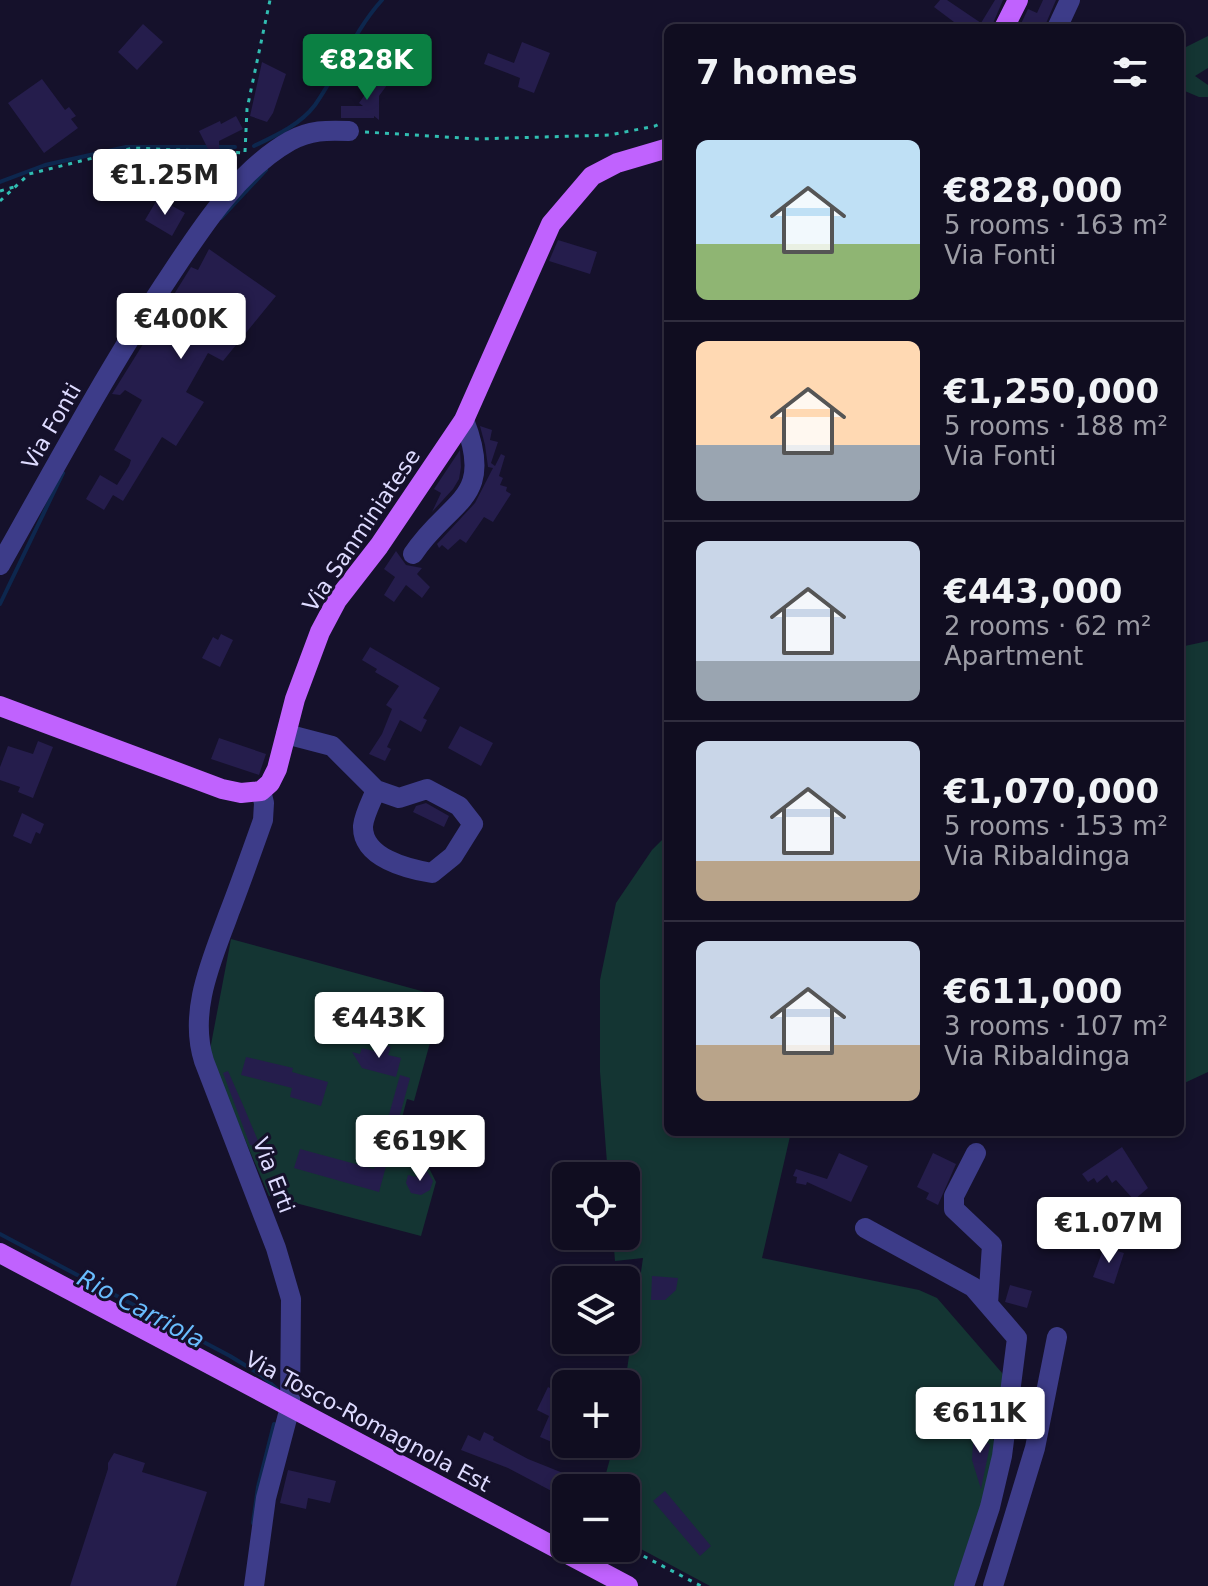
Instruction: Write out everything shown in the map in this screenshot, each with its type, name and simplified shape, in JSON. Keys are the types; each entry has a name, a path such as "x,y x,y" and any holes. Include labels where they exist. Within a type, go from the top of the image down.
{"main road":[{"path":"1006,24 1018,0"},
{"name":"Via Sanminiatese","path":"261,791 270,783 277,769 300,686 320,632 337,600 379,546 464,420 541,243 560,212 582,186 605,168 664,149"},
{"path":"0,706 222,789 241,793 261,791"},
{"name":"Via Tosco-Romagnola Est","path":"0,1253 628,1586"},
{"path":"599,1570 616,1586"}],"street":[{"path":"1059,24 1070,0"},
{"name":"Via Fonti","path":"0,565 121,351 194,239 244,177 289,142 316,130 349,131"},
{"path":"413,554 434,525 452,512 465,497 472,481 475,464 473,444 464,420"},
{"path":"286,734 332,746 376,790 399,798 427,789 459,806 473,824 453,856 432,873 411,870 388,860 367,843 363,826 376,790"},
{"name":"Via Erti","path":"254,1586 266,1498 290,1407 291,1299 276,1248 199,1046 204,982 263,820 261,791"},
{"path":"976,1153 954,1196 954,1209 992,1245 988,1304"},
{"path":"865,1228 973,1287 1017,1338 1002,1456 990,1507 964,1586"},
{"path":"993,1586 1035,1448 1057,1337"}],"path":[{"path":"244,177 247,109 270,0"},
{"path":"349,131 477,139 610,135 664,122"},
{"path":"0,201 29,174 117,150 245,152"},
{"path":"0,191 17,185"},
{"path":"640,1554 701,1586"}],"green space":[{"path":"1208,36 1208,68 1195,76 1208,85 1208,97 1184,91 1184,48"},
{"path":"1208,641 1208,1072 1184,1083 1184,646"},
{"path":"664,838 664,1136 790,1136 762,1258 919,1290 937,1298 1009,1381 971,1416 999,1446 957,1586 710,1586 640,1548 640,1474 606,1474 610,1458 640,1458 640,1370 627,1370 629,1354 640,1354 643,1258 615,1261 614,1250 640,1250 640,1162 607,1162 600,1072 600,980 616,903 652,850"},
{"path":"231,939 436,995 424,1036 431,1039 414,1101 407,1099 391,1159 430,1170 436,1182 421,1236 269,1196 209,1055"}],"building":[{"path":"940,0 947,0 981,23 995,0 1003,0 993,24 953,24 934,7"},
{"path":"1043,0 1056,0 1046,24 1021,24 1028,9 1037,13"},
{"path":"143,24 163,42 137,70 118,52"},
{"path":"522,42 550,53 534,93 518,87 520,78 484,64 488,53 514,63"},
{"path":"262,62 286,74 267,122 250,116"},
{"path":"380,74 390,81 379,96 379,120 374,116 341,118 341,106 363,106 359,103"},
{"path":"42,79 65,110 69,107 76,116 71,119 78,128 44,153 8,103"},
{"path":"236,116 243,129 219,141 220,173 199,131"},
{"path":"158,198 185,213 172,236 145,220"},
{"path":"558,240 597,252 590,274 549,261"},
{"path":"209,249 276,296 223,361 208,353 186,392 204,402 176,446 162,437 123,501 113,495 104,510 86,499 100,475 117,485 129,466 131,460 114,450 142,400 125,390 120,395 112,394 191,267 198,270"},
{"path":"480,426 492,430 490,440 498,442 491,463 495,466 501,454 505,456 499,476 503,478 500,485 507,487 506,491 511,494 493,522 484,517 466,543 460,539 448,550 442,545 439,548 437,544 475,503 493,468 488,467"},
{"path":"460,450 459,479 432,512 441,493 434,489"},
{"path":"396,551 406,565 422,568 417,574 430,587 422,598 406,585 394,602 384,595 395,577 384,569"},
{"path":"221,634 233,640 220,667 202,658 213,637 218,640"},
{"path":"370,647 440,688 423,718 427,720 421,732 400,720 387,747 391,749 385,761 369,754 382,734 392,709 386,705 399,686 362,660"},
{"path":"460,726 493,743 481,766 448,748"},
{"path":"219,738 266,754 259,775 211,759"},
{"path":"38,741 53,747 33,798 18,792 20,787 0,780 0,767 8,746 33,754"},
{"path":"426,803 449,816 444,827 413,812 416,806"},
{"path":"22,813 44,824 31,844 13,836"},
{"path":"376,1043 391,1047 388,1055 401,1058 396,1077 362,1068 352,1052 360,1054 362,1048 374,1051"},
{"path":"246,1057 293,1068 292,1072 328,1082 321,1106 290,1097 292,1088 241,1075"},
{"path":"228,1071 261,1148 250,1145 223,1073"},
{"path":"400,1075 410,1078 379,1192 294,1168 300,1149 374,1169"},
{"path":"1122,1147 1148,1188 1134,1200 1116,1180 1112,1183 1107,1175 1097,1183 1094,1178 1088,1182 1082,1174"},
{"path":"839,1153 868,1166 851,1202 807,1182 806,1185 796,1183 797,1177 793,1176 796,1169 827,1179"},
{"path":"933,1153 956,1164 938,1205 926,1199 929,1193 917,1187"},
{"path":"419,1169 427,1171 433,1181 430,1190 421,1195 411,1193 406,1183 408,1175 416,1177"},
{"path":"1104,1247 1124,1253 1114,1284 1093,1277"},
{"path":"652,1276 678,1278 676,1290 665,1300 651,1300"},
{"path":"1010,1285 1032,1291 1027,1308 1005,1302"},
{"path":"548,1387 552,1389 552,1442 540,1437 549,1416 537,1410"},
{"path":"974,1427 990,1445 981,1489 972,1460"},
{"path":"484,1432 528,1459 566,1474 552,1474 552,1491 508,1468 461,1450 468,1435 480,1441"},
{"path":"114,1453 145,1463 142,1472 207,1492 176,1586 70,1586 108,1463"},
{"path":"288,1470 336,1481 330,1503 308,1498 306,1509 280,1503"},
{"path":"665,1491 711,1546 700,1556 653,1501"}],"waterway":[{"path":"254,146 287,129 309,112 382,0"},
{"path":"0,182 45,165 126,147 235,147"},
{"path":"221,218 266,170"},
{"path":"0,604 63,473"},
{"name":"Rio Carriola","path":"0,1234 230,1356 277,1389"},
{"name":"Rio Carriola","path":"253,1523 258,1487 274,1424"}]}
